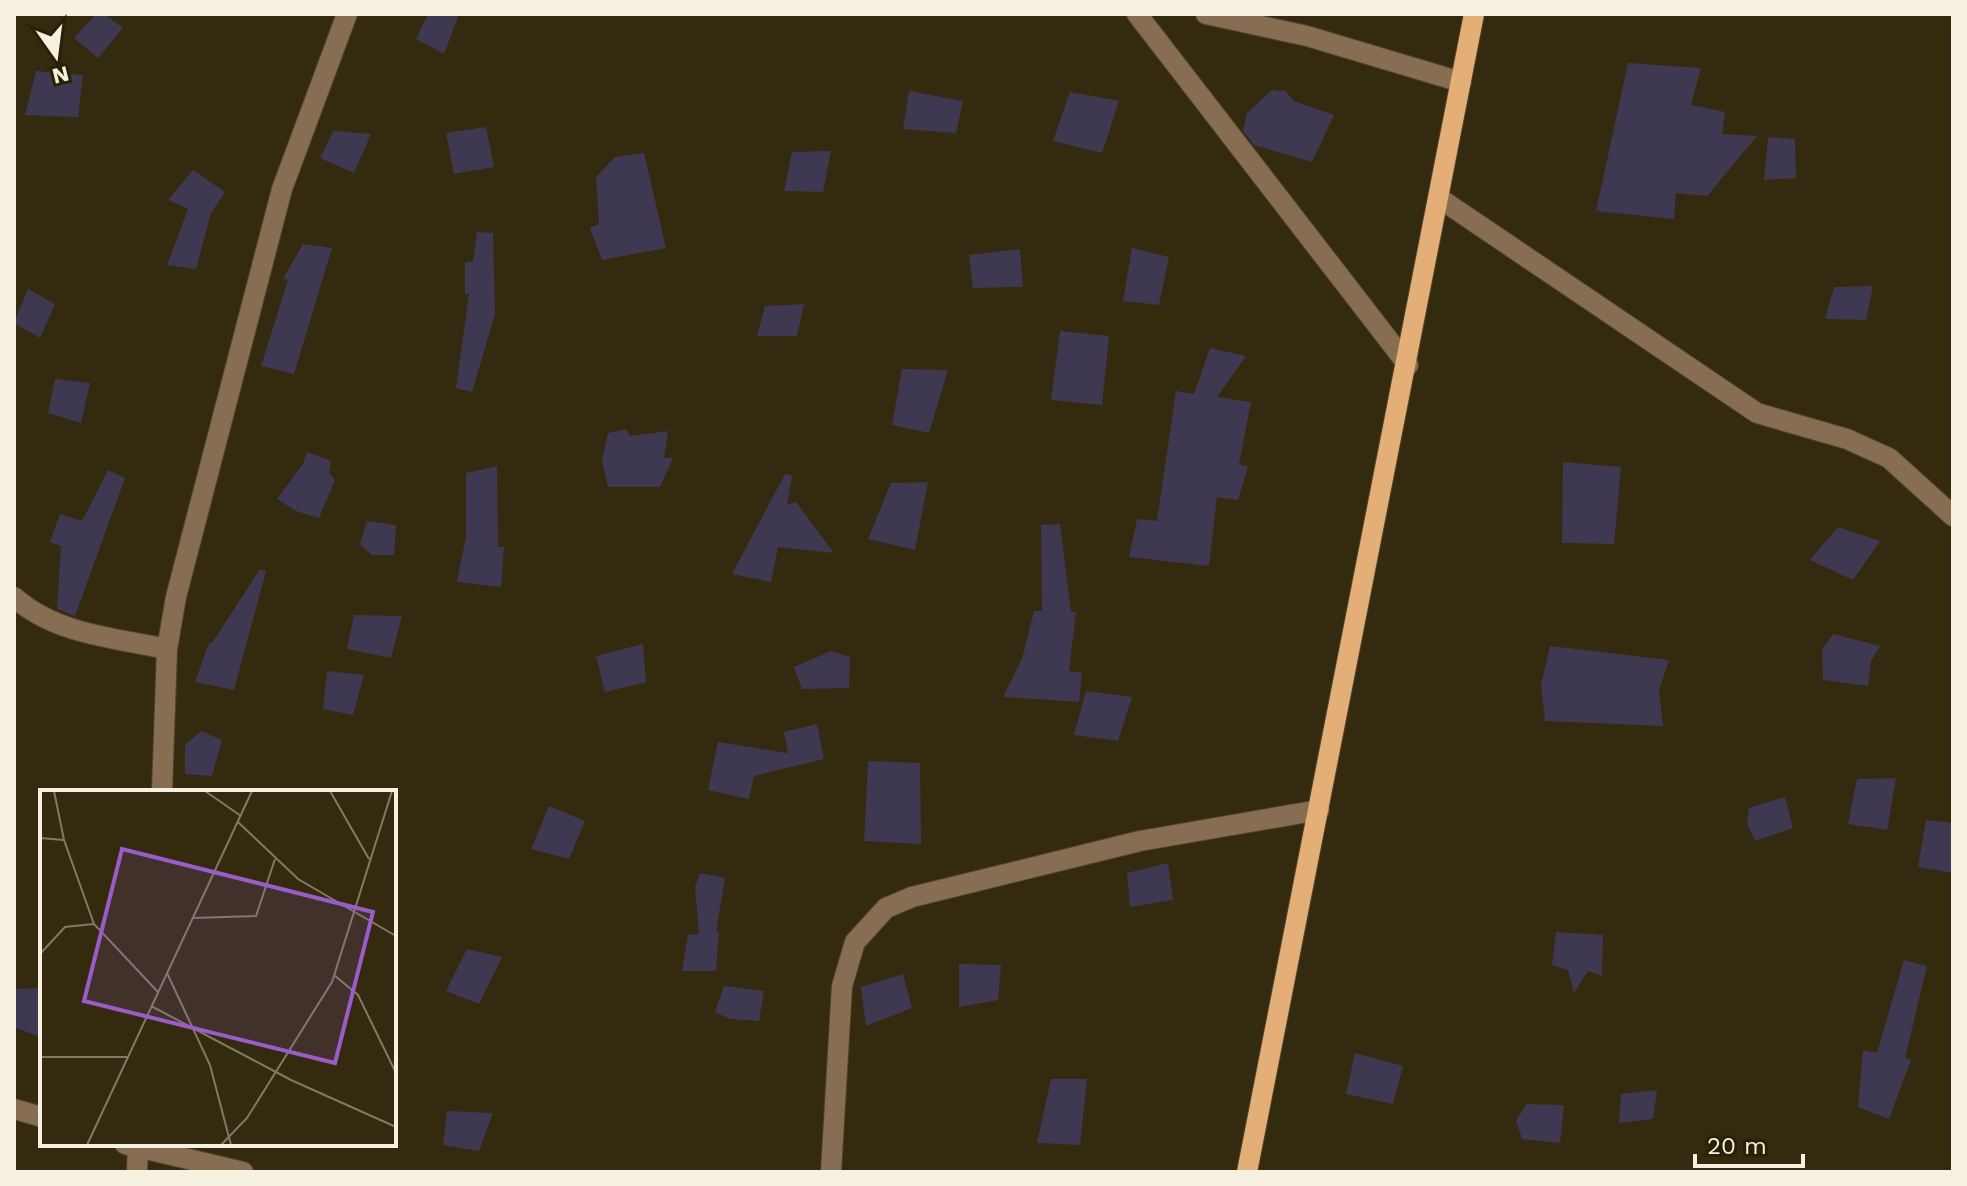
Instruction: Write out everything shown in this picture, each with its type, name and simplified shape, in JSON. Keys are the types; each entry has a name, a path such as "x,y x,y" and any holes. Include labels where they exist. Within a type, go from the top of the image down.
{"main road":[{"path":"1247,1172 1408,365 1474,14"}],"street":[{"path":"162,790 167,649 176,597 282,189 347,14"},
{"path":"1137,14 1408,365"},
{"path":"1206,14 1307,36 1461,82"},
{"path":"1439,198 1745,406 1803,429 1847,439 1889,458 1953,516"},
{"path":"14,597 33,614 84,633 167,649"},
{"path":"831,1172 842,986 855,942 886,908 912,897 1140,841 1319,810"},
{"path":"14,1109 40,1116"},
{"path":"133,1146 137,1172"},
{"path":"137,1146 243,1172"}],"building":[{"path":"96,14 104,14 123,28 98,58 74,38"},
{"path":"428,14 459,14 444,54 416,39"},
{"path":"1628,63 1701,68 1691,105 1725,112 1722,134 1757,136 1707,196 1676,193 1674,219 1596,211"},
{"path":"36,71 83,75 78,117 25,115"},
{"path":"1272,90 1285,91 1294,101 1334,115 1312,162 1254,145 1243,131 1247,113"},
{"path":"909,91 963,101 956,133 903,129"},
{"path":"1070,92 1119,101 1102,153 1053,141"},
{"path":"486,127 494,167 454,174 446,133"},
{"path":"333,131 371,134 354,173 320,158"},
{"path":"1768,137 1795,139 1796,178 1764,180"},
{"path":"831,151 823,192 784,191 792,152"},
{"path":"644,153 666,248 602,260 590,228 599,224 596,177 615,157"},
{"path":"193,170 225,192 211,213 196,269 167,265 188,209 168,200"},
{"path":"477,232 493,233 495,314 472,392 456,388 469,294 465,294 465,262 473,262"},
{"path":"303,244 332,248 294,374 261,366 288,280 283,279"},
{"path":"1132,248 1169,257 1159,305 1123,301"},
{"path":"1020,249 1023,287 973,288 969,255"},
{"path":"1873,286 1866,320 1825,319 1834,287"},
{"path":"28,289 55,304 40,338 14,323"},
{"path":"804,304 797,336 757,336 765,306"},
{"path":"1060,331 1109,336 1102,405 1051,400"},
{"path":"1210,348 1246,356 1217,397 1251,402 1239,464 1248,467 1238,500 1217,497 1209,566 1129,557 1137,519 1157,521 1176,391 1194,394"},
{"path":"902,369 948,370 929,433 892,425"},
{"path":"55,379 90,383 81,423 48,413"},
{"path":"626,429 630,436 668,431 664,458 673,458 660,487 608,487 602,461 608,433"},
{"path":"307,452 331,461 329,473 335,480 319,518 296,511 277,499 303,464"},
{"path":"1563,462 1621,467 1614,544 1562,543"},
{"path":"497,466 498,547 504,547 501,587 457,582 466,536 466,473"},
{"path":"108,470 125,478 75,616 57,609 61,546 50,542 60,514 82,521"},
{"path":"785,474 792,476 787,505 796,502 834,553 778,547 771,582 732,574"},
{"path":"928,482 915,550 868,539 891,483"},
{"path":"367,521 396,525 394,555 372,555 360,544"},
{"path":"1060,524 1071,612 1076,612 1069,671 1082,673 1079,702 1003,697 1022,659 1034,611 1042,611 1041,525"},
{"path":"1838,527 1880,541 1853,580 1810,560"},
{"path":"260,569 266,571 234,690 195,682 209,643 212,643"},
{"path":"354,615 402,616 391,658 347,649"},
{"path":"1833,634 1880,646 1871,661 1868,686 1823,680 1822,650"},
{"path":"643,644 646,682 605,692 596,656"},
{"path":"1550,646 1669,660 1659,690 1663,726 1545,721 1541,685"},
{"path":"831,651 850,657 849,688 802,689 794,667"},
{"path":"327,671 364,675 353,715 323,709"},
{"path":"1086,691 1132,697 1118,741 1074,735"},
{"path":"817,724 824,759 754,776 749,799 708,790 718,742 788,753 784,732"},
{"path":"201,731 222,740 212,776 185,774 185,745"},
{"path":"868,761 920,763 921,844 864,841"},
{"path":"1896,778 1887,830 1848,824 1857,779"},
{"path":"1785,797 1793,828 1755,841 1747,824 1749,808"},
{"path":"549,806 585,821 569,859 531,849"},
{"path":"1926,820 1953,823 1953,873 1918,867"},
{"path":"1168,863 1173,900 1130,907 1127,873"},
{"path":"700,873 725,878 716,932 719,931 716,971 682,971 688,935 699,934 695,887"},
{"path":"1556,932 1603,935 1602,976 1588,971 1574,993 1568,970 1552,965"},
{"path":"467,949 502,957 479,1004 446,991"},
{"path":"1904,960 1927,966 1905,1058 1911,1060 1889,1119 1858,1107 1863,1050 1877,1053"},
{"path":"959,964 1001,965 998,1000 959,1007"},
{"path":"903,974 912,1008 866,1026 861,987"},
{"path":"724,986 764,991 759,1021 730,1019 715,1012"},
{"path":"40,988 40,1037 14,1027 14,989"},
{"path":"1355,1053 1403,1066 1393,1104 1346,1094"},
{"path":"1051,1079 1087,1079 1080,1145 1037,1143"},
{"path":"1657,1090 1653,1119 1619,1123 1621,1094"},
{"path":"1527,1104 1564,1105 1560,1143 1522,1139 1516,1120"},
{"path":"447,1111 493,1113 479,1151 443,1145"}]}
